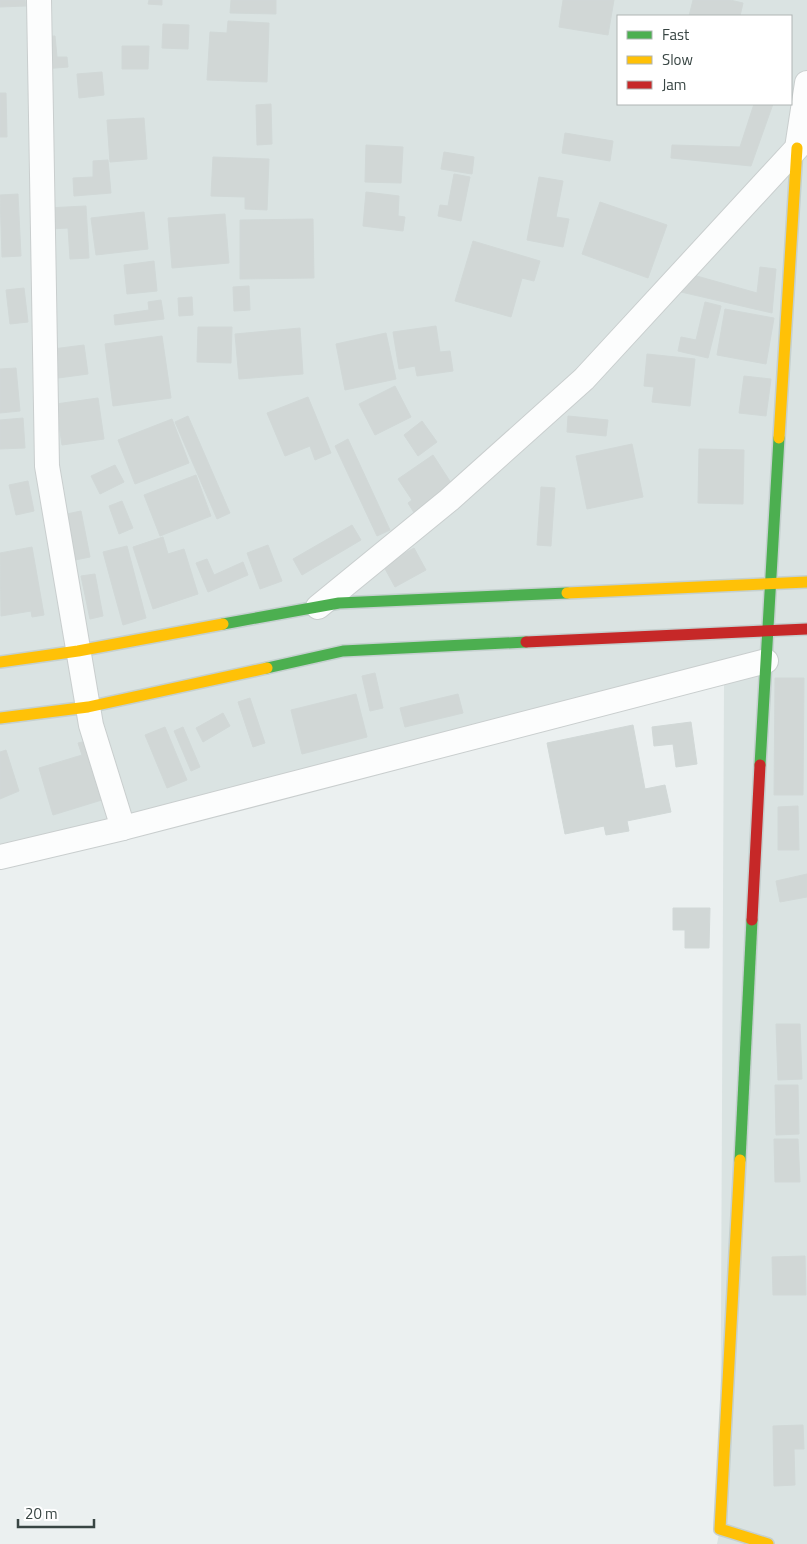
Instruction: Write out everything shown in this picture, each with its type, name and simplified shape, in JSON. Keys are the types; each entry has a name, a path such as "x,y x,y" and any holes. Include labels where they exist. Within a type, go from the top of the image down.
{"street":[{"path":"39,0 47,466 91,725 123,828"},
{"path":"768,1544 720,1529 766,661 797,148 807,83"},
{"path":"318,607 449,500 584,378 797,148"},
{"path":"0,662 78,651 339,603 771,582 807,582"},
{"path":"0,718 88,707 343,650 768,629 807,629"},
{"path":"0,857 123,828 766,661"}],"shaded area":[{"path":"0,0 807,0 807,1544 717,1544 720,1529 724,685 0,864"}],"building":[{"path":"0,0 25,0 26,6 0,7"},
{"path":"149,0 162,0 162,5 148,4"},
{"path":"231,0 276,0 276,14 230,13"},
{"path":"563,0 614,0 608,35 559,27"},
{"path":"693,0 730,0 743,3 740,15 689,15"},
{"path":"228,21 269,23 267,82 207,80 210,32 227,33"},
{"path":"163,24 189,25 188,49 162,48"},
{"path":"55,36 57,57 67,57 68,67 43,69 40,37"},
{"path":"122,46 149,46 148,69 122,69"},
{"path":"102,72 104,95 79,98 77,74"},
{"path":"0,93 6,93 7,137 0,137"},
{"path":"271,104 272,144 257,145 256,105"},
{"path":"754,105 773,105 751,166 671,158 672,145 740,147"},
{"path":"144,118 147,159 110,162 107,120"},
{"path":"565,133 613,141 610,161 562,153"},
{"path":"366,145 403,147 401,183 365,182"},
{"path":"444,152 474,157 472,174 441,169"},
{"path":"213,157 269,159 267,210 245,209 245,197 211,196"},
{"path":"108,160 111,193 74,196 73,178 93,177 93,161"},
{"path":"454,174 470,177 461,221 438,216 440,205 448,206"},
{"path":"539,177 563,181 556,217 569,219 563,247 527,240"},
{"path":"366,192 399,196 398,216 405,217 403,231 363,226"},
{"path":"18,194 21,256 2,257 0,195"},
{"path":"600,202 667,225 648,278 582,254"},
{"path":"86,206 89,258 70,259 68,228 48,229 47,208"},
{"path":"144,212 148,249 96,255 91,218"},
{"path":"225,214 229,263 172,268 168,218"},
{"path":"313,219 314,278 240,279 240,220"},
{"path":"473,241 540,261 534,281 522,278 511,317 455,301"},
{"path":"154,261 157,291 127,294 124,265"},
{"path":"760,267 776,269 772,313 681,292 686,273 757,293"},
{"path":"249,286 250,310 234,311 233,287"},
{"path":"24,288 28,322 10,324 6,290"},
{"path":"192,297 193,315 179,316 178,298"},
{"path":"161,300 164,319 115,325 114,315 149,310 148,302"},
{"path":"705,302 721,306 708,358 678,351 681,337 696,340"},
{"path":"725,309 774,318 766,364 717,355"},
{"path":"436,326 440,352 450,351 453,371 417,376 415,366 399,369 393,332"},
{"path":"198,327 232,327 231,363 197,362"},
{"path":"300,328 303,374 239,379 235,334"},
{"path":"386,333 396,379 345,390 336,344"},
{"path":"162,336 171,398 113,406 105,344"},
{"path":"84,345 88,374 58,378 53,349"},
{"path":"647,354 695,359 690,406 652,402 654,387 644,386"},
{"path":"16,368 20,411 0,413 0,369"},
{"path":"744,376 771,379 766,416 739,413"},
{"path":"395,386 411,417 375,435 359,404"},
{"path":"308,397 331,453 315,460 310,446 285,456 267,413"},
{"path":"98,398 104,439 62,445 56,404"},
{"path":"188,416 230,513 217,519 175,422"},
{"path":"568,416 608,420 606,436 567,432"},
{"path":"23,418 25,448 0,449 0,420"},
{"path":"172,419 189,463 135,484 118,440"},
{"path":"422,421 437,442 418,456 404,435"},
{"path":"348,439 390,530 377,536 335,446"},
{"path":"632,444 643,497 587,509 576,456"},
{"path":"699,449 744,450 743,504 698,503"},
{"path":"433,455 455,489 416,516 408,503 412,500 398,479"},
{"path":"115,465 124,482 100,494 91,476"},
{"path":"196,475 211,516 160,536 144,495"},
{"path":"28,481 34,511 16,515 9,485"},
{"path":"541,487 555,488 551,546 537,545"},
{"path":"122,501 133,528 119,534 109,506"},
{"path":"81,511 90,557 70,561 62,515"},
{"path":"352,525 361,540 302,575 293,559"},
{"path":"163,537 168,554 184,549 198,594 153,609 133,547"},
{"path":"268,545 282,581 260,589 247,553"},
{"path":"127,546 146,618 123,625 103,552"},
{"path":"32,547 44,615 32,617 31,611 1,616 0,553"},
{"path":"414,548 426,570 395,587 383,565"},
{"path":"207,559 214,575 243,562 248,575 208,592 196,563"},
{"path":"95,574 103,616 90,619 81,576"},
{"path":"375,673 383,708 370,711 362,676"},
{"path":"775,678 804,678 803,795 774,795"},
{"path":"356,694 367,737 302,754 291,710"},
{"path":"458,694 463,713 405,727 400,708"},
{"path":"250,698 265,743 253,747 238,702"},
{"path":"223,713 230,726 203,742 196,728"},
{"path":"691,722 697,764 676,767 673,744 654,746 652,727"},
{"path":"633,725 645,789 665,785 671,812 627,821 629,831 606,835 604,826 565,834 547,743"},
{"path":"165,727 187,780 167,788 145,735"},
{"path":"183,727 200,767 191,771 174,731"},
{"path":"87,741 105,799 53,815 39,768 82,755 78,743"},
{"path":"6,750 19,791 0,799 0,752"},
{"path":"798,806 799,850 778,850 778,807"},
{"path":"807,874 807,897 780,902 776,881"},
{"path":"673,908 710,908 709,948 685,948 685,930 673,930"},
{"path":"776,1024 800,1024 802,1079 778,1080"},
{"path":"775,1085 798,1085 799,1134 776,1135"},
{"path":"774,1139 798,1139 800,1182 775,1182"},
{"path":"805,1256 806,1295 773,1295 772,1257"},
{"path":"803,1425 804,1449 794,1449 795,1485 774,1486 773,1426"}],"traffic: fast":[{"path":"760,765 779,438"},
{"path":"223,624 339,603 567,593"},
{"path":"267,668 343,651 526,642"},
{"path":"740,1160 752,920"}],"traffic: slow":[{"path":"779,438 797,148"},
{"path":"567,593 807,582"},
{"path":"0,662 78,651 223,624"},
{"path":"0,718 88,707 267,668"},
{"path":"740,1160 720,1529 768,1544"}],"traffic: jam":[{"path":"526,642 807,629"},
{"path":"752,920 760,765"}]}
